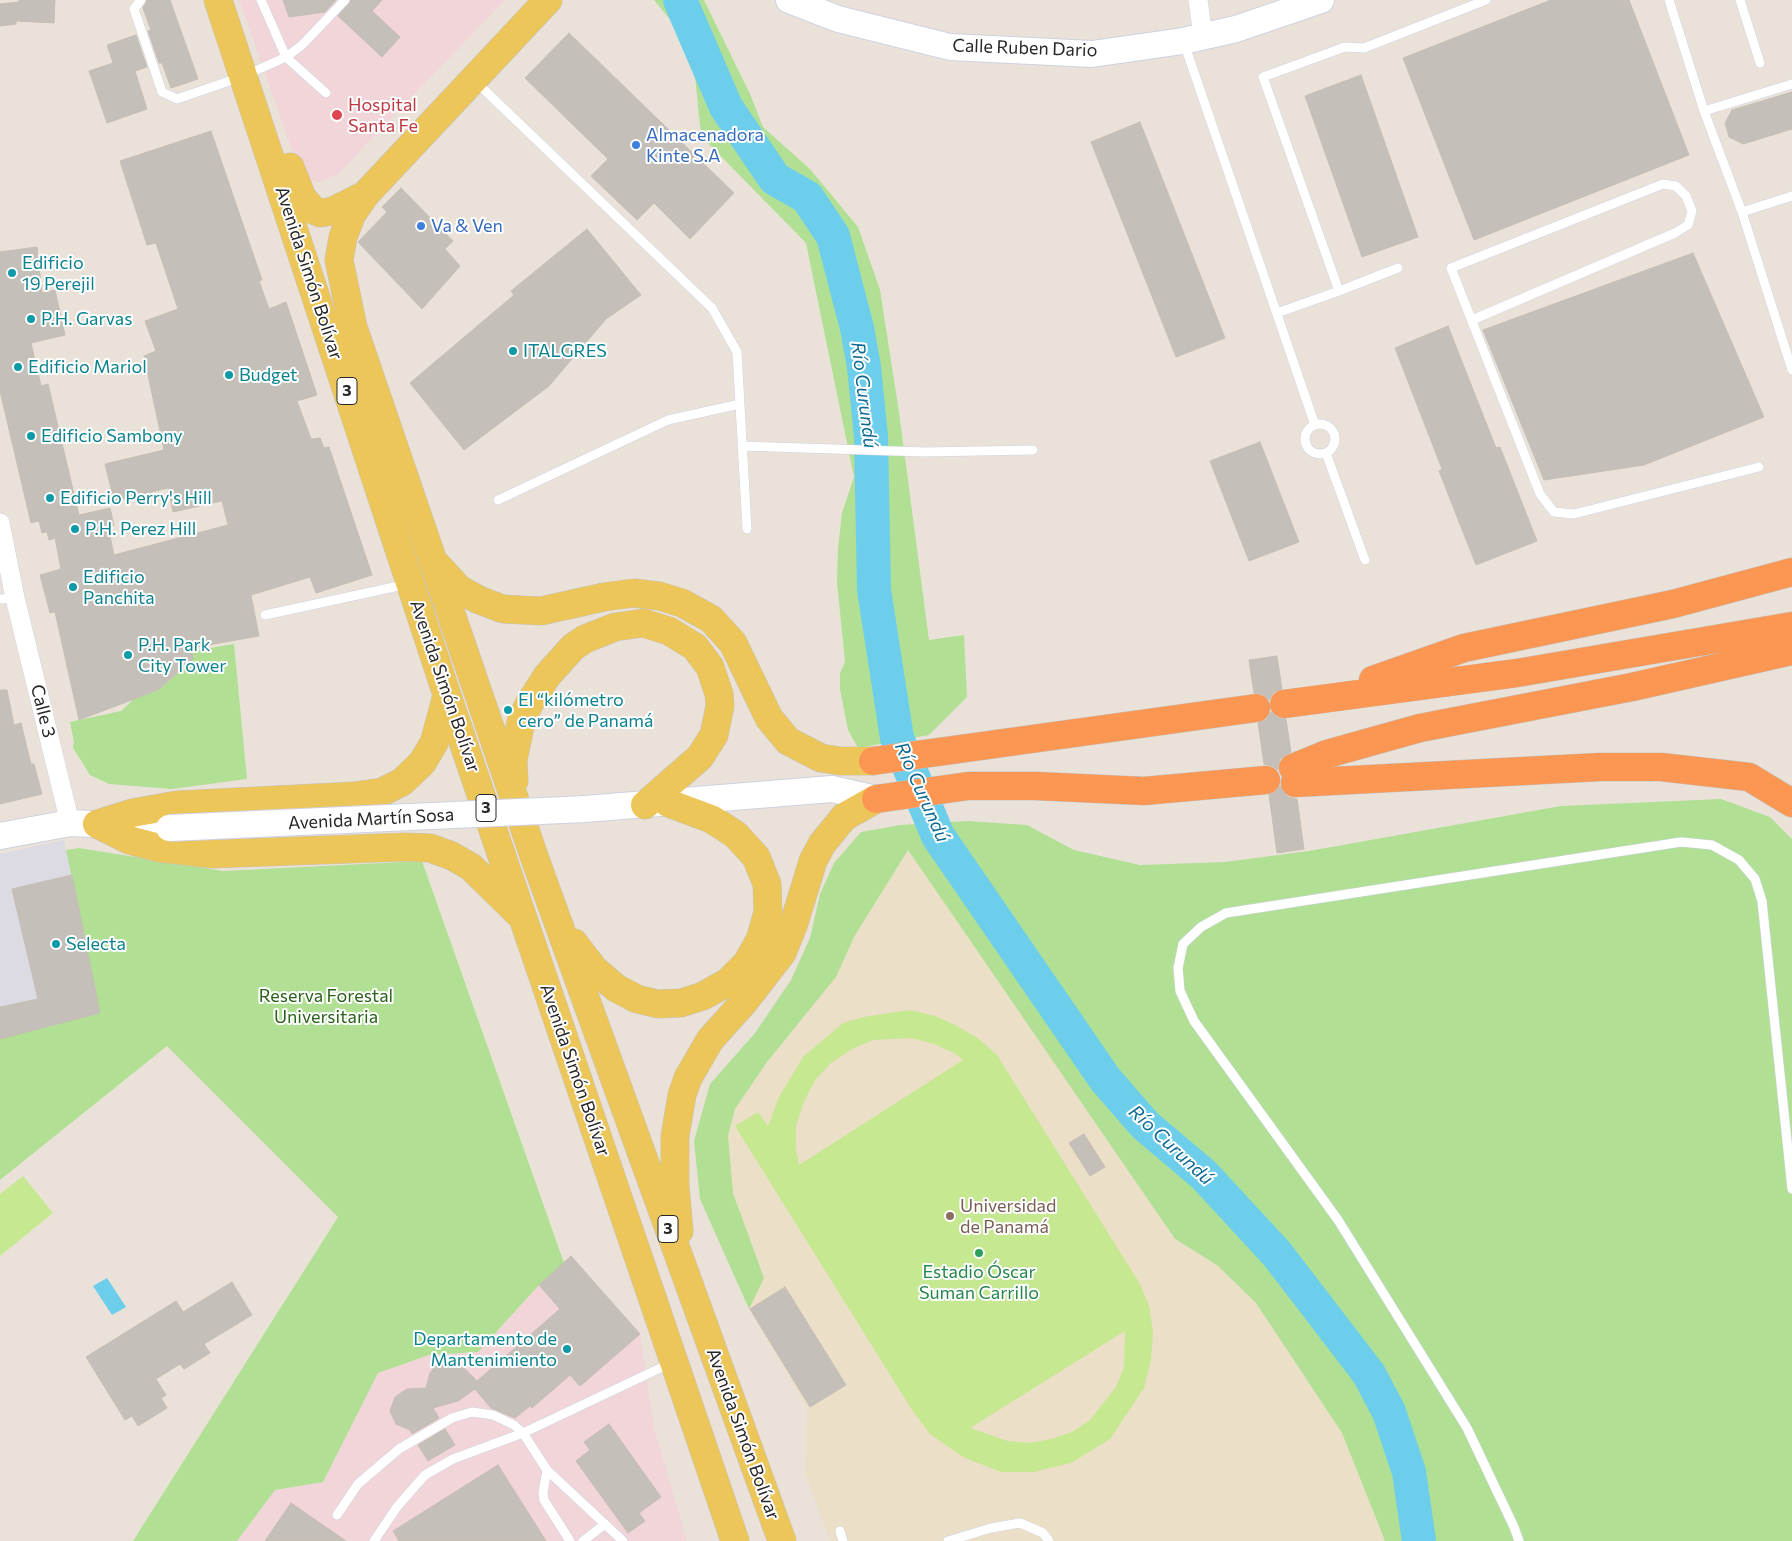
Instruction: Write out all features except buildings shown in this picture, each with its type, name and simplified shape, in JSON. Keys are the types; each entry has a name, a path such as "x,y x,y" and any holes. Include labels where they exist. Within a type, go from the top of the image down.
{"highway":[{"path":"1324,698 1464,648 1673,604 1792,572"},
{"path":"1284,704 1517,673 1792,626"},
{"path":"1792,651 1632,687 1420,728 1326,754 1294,776 1661,767 1749,777 1792,803"},
{"path":"876,761 1256,708"},
{"path":"880,799 968,786 1036,786 1144,791 1266,780"}],"main road":[{"name":"Avenida Simón Bolívar","path":"218,0 447,695 735,1541"},
{"name":"3","path":"365,195 548,0"},
{"name":"Calle Ruben Dario","path":"788,0 838,19 950,47 1092,54 1193,38 1236,29 1322,0"},
{"path":"246,81 272,122 302,197 313,210 327,214 365,195"},
{"name":"Avenida Simón Bolívar","path":"365,195 352,214 343,237 339,260 353,327 514,798 782,1541"},
{"path":"431,558 459,589 479,600 503,609 541,612 604,597 634,593 660,596 682,603 711,619 733,644 769,718 788,741 821,758 840,761 876,761"},
{"path":"514,798 514,760 521,722 529,704 547,676 585,638 615,627 643,623 670,631 695,647 710,666 719,694 720,706 714,735 700,757 656,804 710,819 736,835 756,857 762,870 769,898 766,926 753,954 738,974 716,990 692,1001 658,1004 637,999 616,988 594,969 556,915"},
{"path":"84,823 177,805 354,796 382,792 402,782 422,763 434,743 447,695"},
{"name":"Avenida Martín Sosa","path":"832,789 876,761"},
{"name":"Avenida Martín Sosa","path":"0,836 84,823 169,828 585,809 832,789 880,799"},
{"path":"694,1301 680,1239 675,1185 675,1136 682,1095 697,1060 710,1040 744,1002 782,953 794,923 813,861 822,844 844,817 880,799"},
{"path":"84,823 129,840 159,848 212,854 406,847 430,848 452,856 471,867 524,920"}],"street":[{"path":"1193,38 1198,0"},
{"name":"Calle 3","path":"0,523 8,599 84,823"}],"lane":[{"path":"141,0 134,9 162,92 167,96 177,99 246,81 302,45 345,0"},
{"path":"261,0 286,57 326,93"},
{"path":"1339,291 1263,77 1346,47 1364,48 1486,0"},
{"path":"1669,0 1704,111 1742,212 1792,370"},
{"path":"1740,0 1760,63"},
{"path":"1193,38 1277,313 1315,425"},
{"path":"473,79 712,308 738,352 747,529"},
{"path":"1704,111 1792,84"},
{"path":"1472,320 1676,233 1688,224 1692,212 1686,196 1676,186 1663,184 1451,268 1540,494 1554,512 1574,514 1759,467"},
{"path":"1742,212 1792,196"},
{"path":"1277,313 1398,268"},
{"path":"498,500 668,420 740,404"},
{"path":"1315,425 1330,427 1335,435 1335,445 1326,454 1314,453 1307,446 1305,436 1315,425"},
{"path":"742,446 925,452 1033,450"},
{"path":"1326,454 1365,560"},
{"path":"265,615 410,584"},
{"path":"1519,1541 1466,1428 1338,1220 1194,1021 1180,991 1178,968 1183,944 1201,926 1226,913 1681,842 1712,845 1739,860 1755,879 1762,901 1792,1190"},
{"path":"374,1541 396,1507 425,1475 453,1459 523,1433 673,1362"},
{"path":"337,1515 358,1484 399,1449 452,1418 472,1412 493,1415 514,1424 523,1433 547,1470 623,1541"},
{"path":"547,1470 543,1493 544,1500 570,1541"},
{"path":"948,1541 991,1528 1020,1523 1043,1533 1049,1541"},
{"path":"583,1541 605,1524"},
{"path":"840,1531 843,1541"}],"shaded area":[{"name":"Hospital Santa Fe","path":"239,0 505,0 338,174 317,183 299,170"},
{"name":"Selecta","path":"64,840 100,1013 0,1039 0,854"},
{"name":"Universidad de Panamá","path":"908,850 1175,1239 1217,1265 1256,1303 1342,1433 1385,1541 830,1541 805,1473 807,1407 749,1309 764,1277 733,1193 728,1136 735,1109 767,1062 836,977 854,937"},
{"path":"571,1256 640,1334 654,1428 687,1541 237,1541 275,1490 323,1482 378,1373 429,1355 478,1352 539,1285"}],"green space":[{"path":"654,0 704,0 750,94 763,127 810,169 858,227 880,290 899,412 929,640 964,635 967,697 929,735 858,748 848,730 840,689 840,673 845,662 837,582 842,513 854,477 806,243 701,136 692,46"},
{"path":"234,644 247,779 172,789 109,784 90,775 73,748 74,742 70,722 121,711 134,699 158,690 193,659 192,651"},
{"path":"1721,799 1770,817 1792,839 1792,1541 1385,1541 1342,1433 1256,1303 1217,1265 1175,1239 908,850 854,937 836,977 767,1062 735,1109 728,1136 733,1193 764,1278 749,1309 700,1199 694,1141 710,1084 755,1033 791,980 810,938 820,894 834,863 861,832 900,825 968,821 1027,825 1074,850 1140,865 1225,862 1309,851 1561,806"},
{"name":"Reserva Forestal Universitaria","path":"79,848 223,871 422,861 564,1263 539,1285 478,1352 429,1355 378,1373 323,1482 275,1490 237,1541 133,1541 338,1217 167,1046 0,1180 0,1039 100,1013 66,850"},
{"path":"910,1010 935,1016 979,1039 997,1055 1140,1284 1149,1306 1153,1331 1151,1360 1144,1388 1110,1439 1071,1463 1034,1472 1001,1472 963,1457 930,1434 912,1410 735,1126 758,1112 768,1126 779,1097 803,1057 843,1023 863,1017","holes":["911,1038 934,1044 956,1054 963,1060 799,1165 796,1148 796,1126 804,1101 816,1079 831,1063 852,1049 873,1040","1125,1331 1124,1367 1116,1387 1090,1420 1072,1432 1051,1439 1029,1443 1008,1441 970,1428"]},
{"path":"23,1176 53,1213 0,1256 0,1194"}],"water":[{"path":"107,1278 126,1307 112,1315 93,1286"}],"waterway":[{"name":"Río Curundú","path":"680,0 726,107 775,179 807,197 833,236 857,328 864,367 871,437 874,590 897,738 938,836 1105,1079 1145,1125 1204,1175 1277,1254 1369,1374 1389,1412 1409,1472 1419,1541"}],"place":[{"name":"Hospital Santa Fe","path":"337,115"},
{"name":"Almacenadora Kinte S.A","path":"636,145"},
{"name":"Va & Ven","path":"421,226"},
{"name":"Edificio 19 Perejil","path":"12,273"},
{"name":"P.H. Garvas","path":"31,319"},
{"name":"ITALGRES","path":"513,351"},
{"name":"Edificio Mariol","path":"18,367"},
{"name":"Budget","path":"229,375"},
{"name":"Edificio Sambony","path":"31,436"},
{"name":"Edificio Perry's Hill","path":"50,498"},
{"name":"P.H. Perez Hill","path":"75,529"},
{"name":"Edificio Panchita","path":"73,587"},
{"name":"P.H. Park City Tower","path":"128,655"},
{"name":"El “kilómetro cero” de Panamá","path":"508,710"},
{"name":"Selecta","path":"56,944"},
{"name":"Universidad de Panamá","path":"950,1216"},
{"name":"Estadio Óscar Suman Carrillo","path":"979,1253"},
{"name":"Departamento de Mantenimiento","path":"567,1349"}]}
